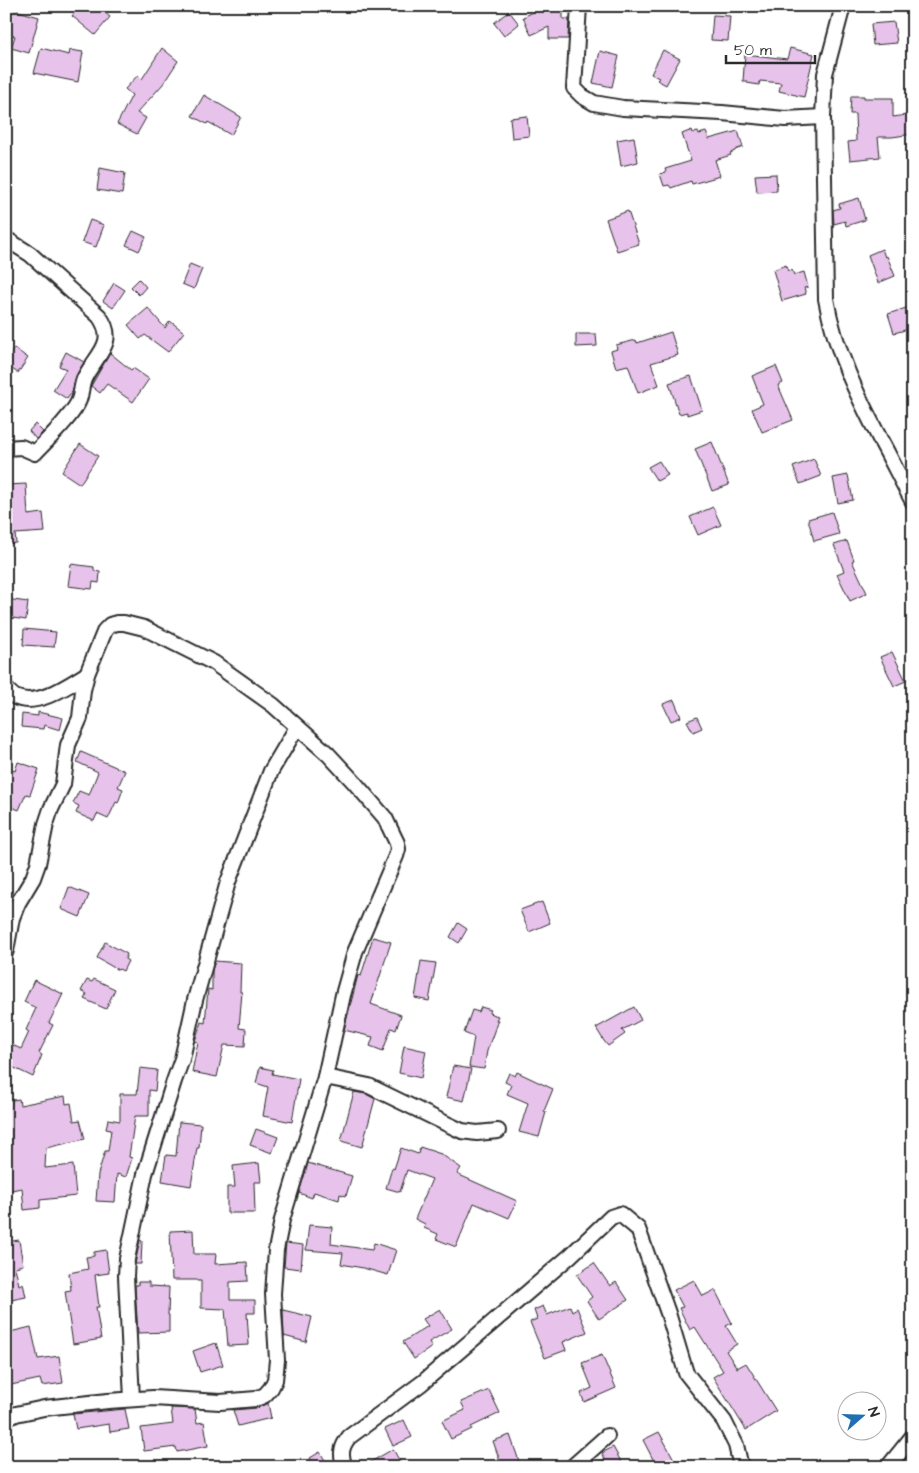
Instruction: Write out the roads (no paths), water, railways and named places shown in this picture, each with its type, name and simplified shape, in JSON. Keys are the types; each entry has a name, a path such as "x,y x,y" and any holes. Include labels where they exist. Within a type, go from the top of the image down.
{"street":[{"path":"579,6 574,88 582,96 594,103 623,108 722,113 785,119 823,117"},
{"path":"843,6 825,74 823,117 826,299 837,344 853,386 913,502"},
{"path":"6,239 30,254 99,316 103,322 107,340 84,380 79,400 62,424 35,453 22,447 6,448"},
{"path":"6,951 12,918 33,878 38,864 46,824 63,784 68,745 80,718 87,674 105,630 110,625 124,622 144,628 214,663 259,694 328,754 354,782 385,818 394,835 398,849 355,952 343,995 325,1077 282,1220 276,1250 273,1294 277,1360 275,1380 271,1388 265,1395 256,1399 220,1402 153,1398 132,1399 44,1408 16,1414 6,1419"},
{"path":"6,690 16,697 29,700 45,697 87,674"},
{"path":"132,1399 126,1276 127,1259 145,1174 182,1059 195,1000 228,882 272,771 297,727"},
{"path":"325,1077 369,1086 462,1130 477,1133 498,1131"},
{"path":"345,1467 341,1451 343,1444 349,1437 422,1383 570,1256 611,1217 620,1214 638,1229 686,1372 692,1382 724,1420 736,1445 741,1467"},
{"path":"572,1467 607,1436"},
{"path":"888,1467 913,1436"}]}
